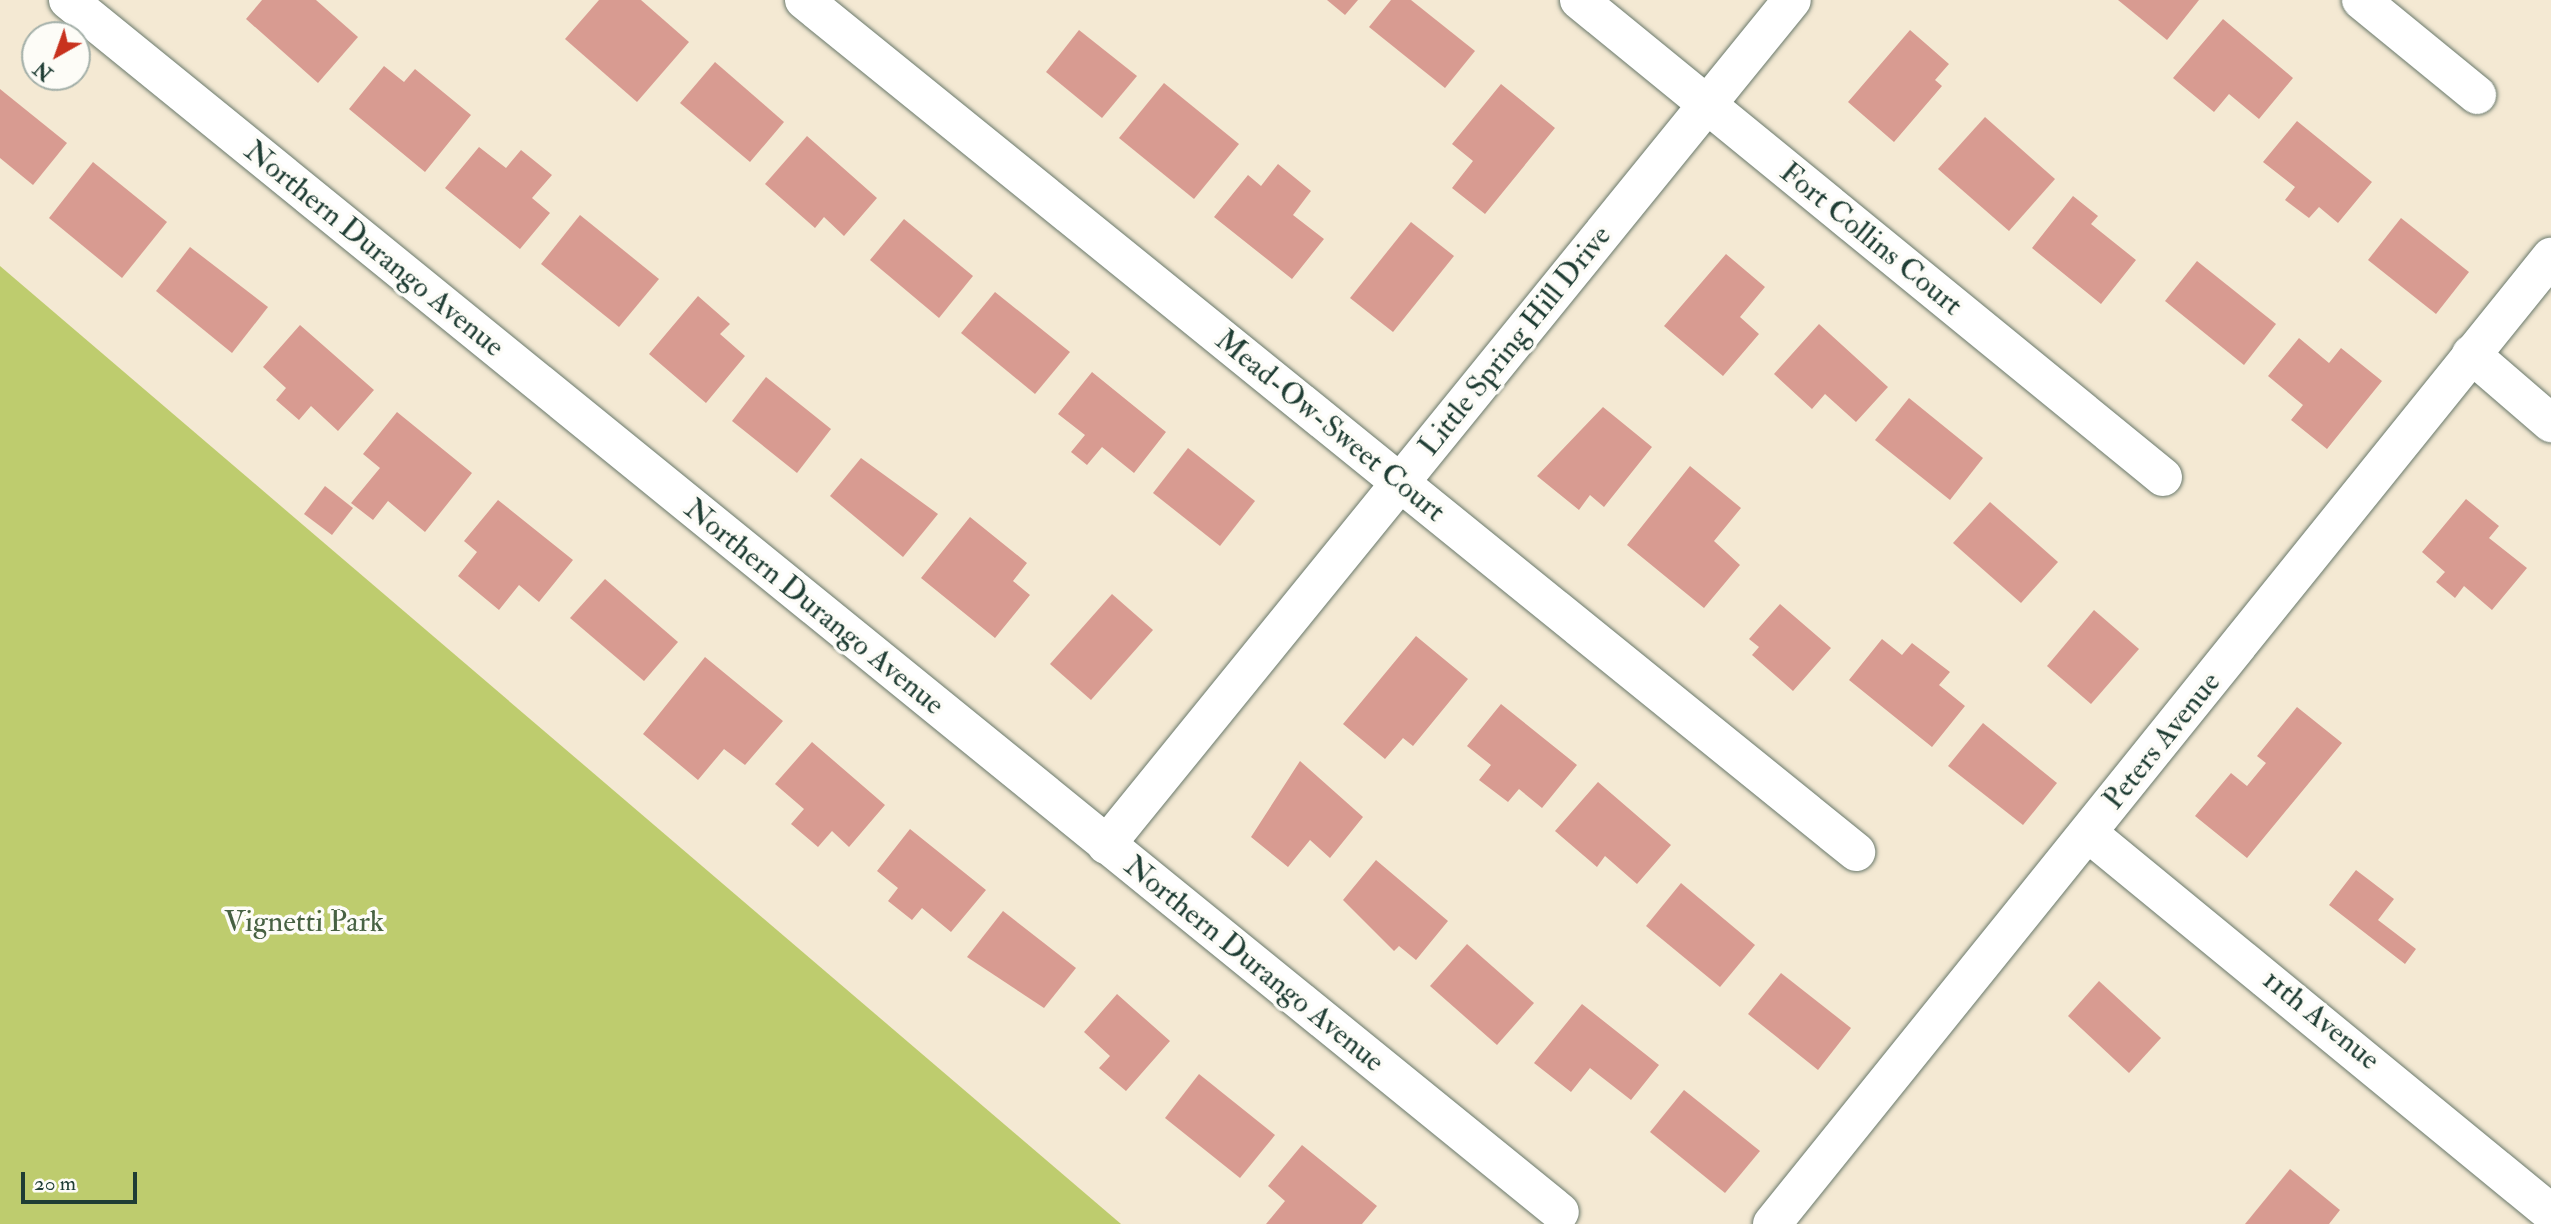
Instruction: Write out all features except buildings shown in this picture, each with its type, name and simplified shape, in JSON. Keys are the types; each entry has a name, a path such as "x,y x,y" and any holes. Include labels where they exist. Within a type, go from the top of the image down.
{"street":[{"name":"Northern Durango Avenue","path":"68,0 1560,1212"},
{"name":"Mead-Ow-Sweet Court","path":"804,0 1856,852"},
{"name":"Fort Collins Court","path":"1579,0 2163,477"},
{"name":"Little Spring Hill Drive","path":"1106,845 1792,0"},
{"path":"2361,0 2477,94"},
{"name":"Peters Avenue","path":"1772,1224 2470,354 2551,257"},
{"path":"2470,354 2551,423"},
{"name":"11th Avenue","path":"2088,833 2551,1213"}],"green space":[{"name":"Vignetti Park","path":"0,266 1121,1224 0,1224"}]}
